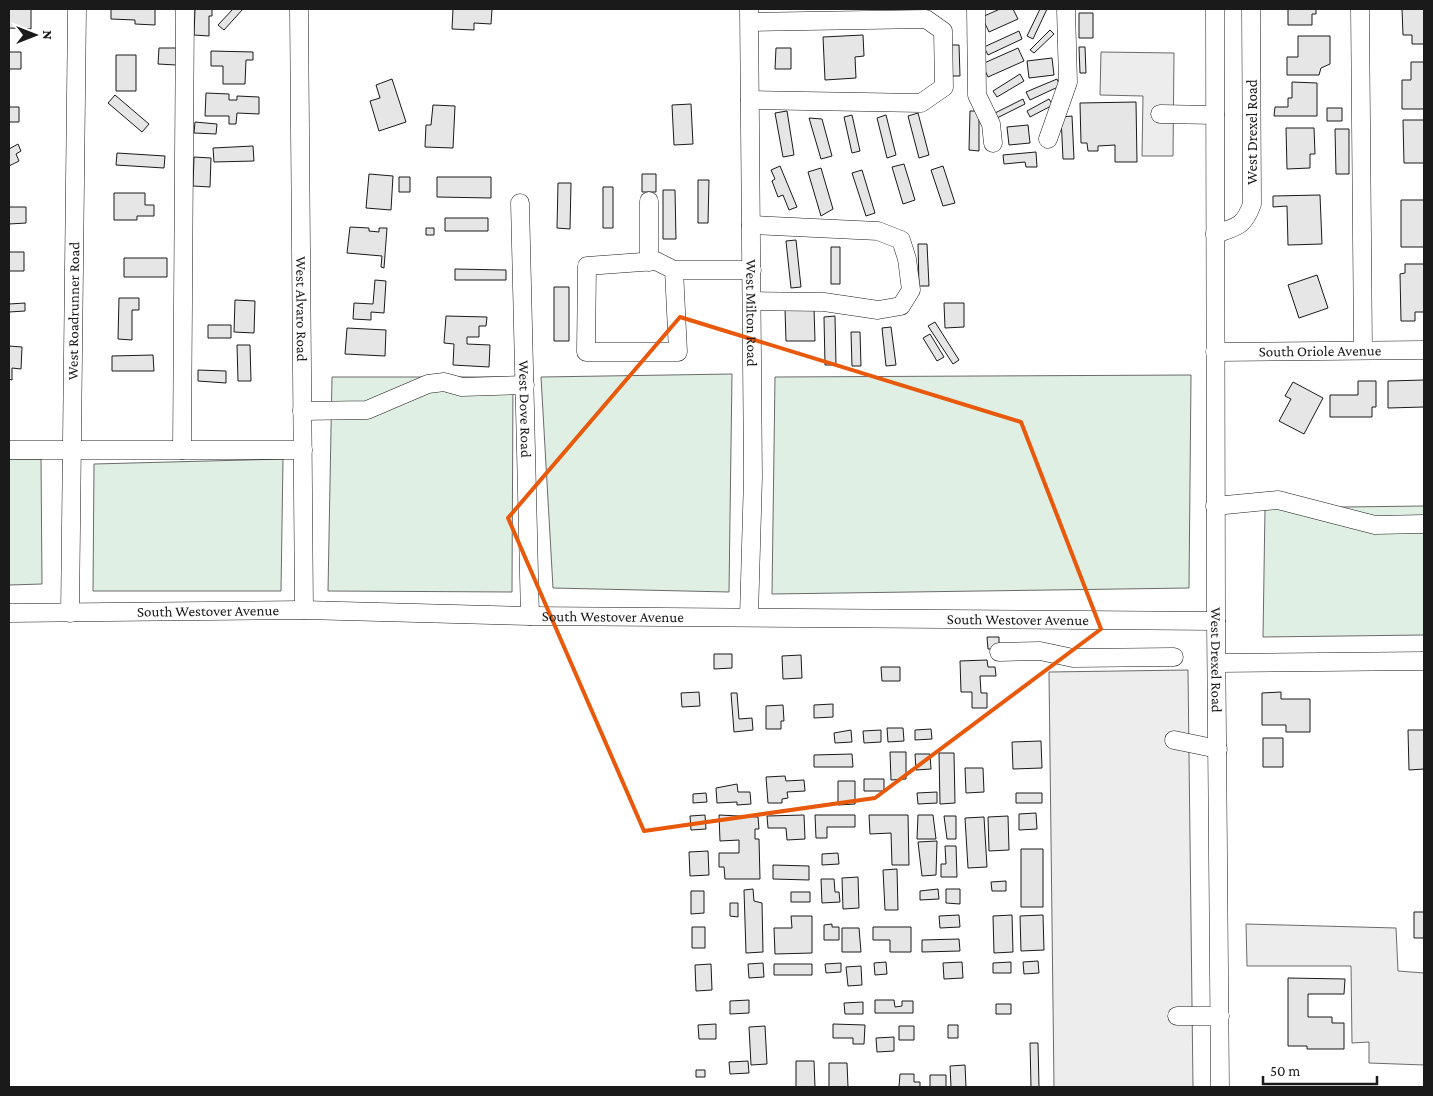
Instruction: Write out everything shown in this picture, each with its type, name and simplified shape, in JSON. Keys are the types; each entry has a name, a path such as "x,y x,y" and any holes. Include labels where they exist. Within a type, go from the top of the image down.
{"street":[{"name":"West Roadrunner Road","path":"70,613 77,9"},
{"path":"182,450 185,9"},
{"name":"West Alvaro Road","path":"299,9 304,610"},
{"path":"976,9 977,95 991,124 993,143"},
{"path":"1048,139 1068,82 1066,9"},
{"name":"West Drexel Road","path":"1214,9 1214,352 1220,1087"},
{"name":"West Drexel Road","path":"1214,234 1236,227 1246,219 1252,204 1251,9"},
{"path":"1360,9 1363,350"},
{"path":"749,15 926,19 943,31 944,87 921,103 750,100"},
{"name":"West Milton Road","path":"749,15 753,477 749,616"},
{"path":"1160,114 1214,115"},
{"path":"649,201 649,262"},
{"name":"West Dove Road","path":"520,203 530,616"},
{"path":"751,225 878,230 901,240 907,259 911,290 901,306 878,310 824,302 752,301"},
{"path":"674,270 678,352 586,352 587,266 656,261 674,270 752,270"},
{"name":"South Oriole Avenue","path":"1214,352 1424,350"},
{"path":"302,411 367,410 428,384 444,382 462,387 525,385"},
{"path":"9,450 303,450"},
{"path":"1215,506 1278,500 1375,525 1424,524"},
{"name":"South Westover Avenue","path":"9,613 304,610 530,616 749,616 1216,621"},
{"path":"999,652 1040,651 1073,658 1174,657"},
{"path":"1217,663 1424,661"},
{"path":"1174,740 1218,749"},
{"path":"1177,1016 1220,1016"}],"highlighted area":[{"path":"680,317 1021,422 1101,629 875,798 644,831 508,518"}],"green space":[{"path":"732,374 729,592 553,588 541,377"},
{"path":"1191,375 1189,588 772,594 775,377"},
{"path":"332,377 513,377 512,592 328,591"},
{"path":"9,459 41,459 42,584 9,585"},
{"path":"283,459 281,591 93,591 94,464"},
{"path":"1424,506 1424,635 1263,637 1265,508"}],"shaded area":[{"path":"1101,52 1174,53 1173,156 1142,156 1143,96 1100,95"},
{"path":"1188,670 1193,1087 1054,1087 1049,672"},
{"path":"1246,924 1396,928 1398,971 1424,973 1424,1065 1369,1063 1369,1042 1352,1043 1351,966 1247,966"}],"building":[{"path":"9,9 31,9 31,29 9,28"},
{"path":"111,9 155,9 155,25 135,24 135,20 111,19"},
{"path":"195,9 212,9 212,16 209,16 209,36 194,35"},
{"path":"233,9 243,9 224,30 218,25"},
{"path":"453,9 492,9 491,24 474,23 474,30 452,29"},
{"path":"1000,9 1013,9 1018,19 989,32 982,17"},
{"path":"1040,9 1047,9 1033,39 1027,36"},
{"path":"1288,9 1316,9 1316,14 1312,14 1312,25 1288,25"},
{"path":"1402,9 1424,9 1424,44 1412,44 1412,35 1403,35"},
{"path":"1079,13 1093,13 1093,38 1079,38"},
{"path":"1050,30 1054,34 1034,53 1030,50"},
{"path":"1019,31 1022,39 988,55 984,47"},
{"path":"863,35 864,56 855,57 856,78 825,80 823,37"},
{"path":"1298,36 1330,36 1330,64 1321,68 1319,75 1287,75 1287,57 1298,57"},
{"path":"951,45 959,45 960,76 952,76"},
{"path":"1079,47 1085,47 1086,73 1080,73"},
{"path":"159,48 176,48 176,65 158,64"},
{"path":"776,48 791,48 791,69 775,69"},
{"path":"1018,48 1024,61 988,77 982,64"},
{"path":"211,51 253,52 253,60 246,60 245,84 223,84 223,66 211,66"},
{"path":"9,52 21,52 21,69 9,69"},
{"path":"116,55 136,55 136,91 116,91"},
{"path":"1052,58 1054,75 1029,78 1027,61"},
{"path":"1411,62 1424,62 1424,109 1402,109 1402,80 1411,80"},
{"path":"1020,74 1024,81 997,97 993,91"},
{"path":"392,79 406,122 379,131 370,101 380,98 376,85"},
{"path":"1057,79 1060,86 1030,100 1026,92"},
{"path":"1292,82 1317,83 1317,116 1274,116 1275,107 1288,107 1288,98 1292,98"},
{"path":"206,93 229,94 229,100 237,100 237,96 259,97 259,114 237,113 236,124 229,124 229,116 205,116"},
{"path":"115,95 149,124 142,132 108,103"},
{"path":"1023,99 1025,104 995,119 993,114"},
{"path":"1049,99 1053,105 1030,117 1027,111"},
{"path":"1136,102 1137,162 1115,162 1115,145 1098,146 1098,151 1088,151 1087,143 1081,143 1080,103"},
{"path":"691,104 693,144 674,145 672,105"},
{"path":"433,105 455,106 453,148 425,147 426,125 431,125"},
{"path":"9,107 19,107 19,122 9,122"},
{"path":"1327,108 1342,108 1342,121 1327,121"},
{"path":"787,111 794,155 783,157 775,113"},
{"path":"970,111 979,111 979,151 969,150"},
{"path":"918,113 929,155 919,158 908,116"},
{"path":"852,115 860,151 852,153 844,117"},
{"path":"886,115 896,155 887,158 877,118"},
{"path":"1072,116 1074,159 1063,159 1061,117"},
{"path":"809,118 822,119 832,156 821,159"},
{"path":"1403,120 1424,120 1424,163 1404,163"},
{"path":"195,122 217,124 216,134 194,133"},
{"path":"1028,125 1030,143 1009,145 1007,127"},
{"path":"1286,128 1314,128 1315,154 1310,154 1310,168 1287,169"},
{"path":"1335,129 1349,129 1349,174 1336,174"},
{"path":"18,144 21,151 16,154 19,161 9,166 9,149"},
{"path":"253,146 254,161 214,162 213,148"},
{"path":"1036,152 1037,167 1026,167 1025,162 1004,164 1003,155"},
{"path":"117,153 165,156 164,168 116,165"},
{"path":"194,157 211,158 210,187 193,186"},
{"path":"904,164 915,200 903,204 892,167"},
{"path":"780,166 797,207 789,210 783,195 778,197 772,181 775,179 771,170"},
{"path":"943,166 955,203 943,206 931,170"},
{"path":"821,168 833,209 821,216 808,172"},
{"path":"862,170 875,213 866,216 852,173"},
{"path":"369,174 393,176 391,210 366,208"},
{"path":"642,174 656,174 656,192 642,192"},
{"path":"399,177 410,177 410,192 399,192"},
{"path":"437,177 491,177 491,198 437,197"},
{"path":"698,180 709,180 708,223 698,223"},
{"path":"558,183 571,183 570,229 557,228"},
{"path":"603,187 613,187 613,228 603,228"},
{"path":"663,190 675,190 676,239 663,239"},
{"path":"114,193 145,193 145,205 154,205 154,216 137,216 137,220 114,220"},
{"path":"1320,195 1322,244 1288,245 1287,206 1273,207 1273,196"},
{"path":"1401,200 1424,200 1424,247 1401,247"},
{"path":"9,207 26,207 26,223 9,224"},
{"path":"445,218 488,218 488,231 445,231"},
{"path":"350,227 369,228 369,231 379,232 379,228 387,228 384,268 381,267 382,256 347,253"},
{"path":"426,228 434,228 434,235 426,235"},
{"path":"796,240 801,287 791,288 786,241"},
{"path":"918,244 927,244 929,286 919,286"},
{"path":"831,247 840,247 840,284 831,284"},
{"path":"9,252 24,252 24,271 9,271"},
{"path":"124,258 167,258 167,277 124,277"},
{"path":"1405,264 1424,264 1424,312 1415,312 1415,321 1401,321 1400,274 1405,273"},
{"path":"455,269 506,270 506,280 455,280"},
{"path":"1317,275 1328,308 1299,318 1288,285"},
{"path":"375,280 386,281 384,313 371,312 371,320 353,319 354,303 373,304"},
{"path":"554,287 569,287 569,341 554,341"},
{"path":"119,298 139,298 139,310 132,310 132,340 118,339"},
{"path":"235,300 255,301 254,333 234,332"},
{"path":"25,303 25,311 9,312 9,304"},
{"path":"944,303 964,303 964,327 945,328"},
{"path":"814,308 815,341 786,341 785,309"},
{"path":"446,316 487,317 486,326 479,326 479,337 467,337 467,344 490,345 489,367 453,365 454,344 444,343"},
{"path":"835,316 836,365 825,365 824,317"},
{"path":"935,322 959,360 953,364 928,326"},
{"path":"208,325 231,325 231,338 208,338"},
{"path":"891,327 896,365 886,366 882,328"},
{"path":"347,328 386,330 385,356 345,354"},
{"path":"851,332 860,332 861,366 852,366"},
{"path":"930,334 944,357 937,361 923,338"},
{"path":"237,345 250,345 251,381 238,381"},
{"path":"9,346 22,347 21,369 12,368 12,380 9,379"},
{"path":"153,355 154,371 112,371 112,356"},
{"path":"198,370 226,371 226,383 198,381"},
{"path":"1424,380 1424,407 1388,408 1388,381"},
{"path":"1358,381 1376,381 1376,407 1372,407 1372,417 1330,417 1330,395 1358,395"},
{"path":"1293,382 1323,398 1304,434 1279,421 1291,399 1285,396"},
{"path":"987,637 999,637 999,649 988,649"},
{"path":"714,654 732,654 732,668 714,669"},
{"path":"801,655 802,678 783,679 782,656"},
{"path":"987,660 988,667 995,667 996,676 980,676 981,693 987,693 987,708 972,708 972,692 961,692 960,661"},
{"path":"881,667 900,667 900,681 882,681"},
{"path":"699,692 700,706 682,707 681,693"},
{"path":"1281,692 1281,699 1310,699 1310,732 1286,732 1286,725 1262,725 1262,693"},
{"path":"731,693 737,693 739,719 752,718 753,730 734,732"},
{"path":"833,704 833,717 814,718 814,705"},
{"path":"783,705 784,721 781,721 781,729 766,729 766,706"},
{"path":"887,728 903,728 904,741 888,742"},
{"path":"931,729 932,739 915,740 915,730"},
{"path":"851,730 852,742 835,743 834,733"},
{"path":"881,730 881,742 864,743 863,731"},
{"path":"1408,730 1424,730 1424,769 1409,770"},
{"path":"1263,738 1283,738 1283,767 1263,767"},
{"path":"1041,741 1042,768 1013,769 1012,742"},
{"path":"890,752 906,752 906,779 891,780"},
{"path":"939,753 954,753 955,803 940,804"},
{"path":"852,754 853,767 814,767 814,755"},
{"path":"915,754 930,754 931,769 916,770"},
{"path":"965,768 983,768 984,792 966,793"},
{"path":"785,776 786,781 804,780 805,791 787,792 788,798 782,799 782,803 768,803 766,777"},
{"path":"864,779 884,779 884,791 864,791"},
{"path":"838,781 855,781 855,804 838,805"},
{"path":"737,784 738,792 750,792 751,804 737,805 737,802 717,803 716,788"},
{"path":"937,792 937,803 918,804 917,793"},
{"path":"706,793 707,802 693,803 693,794"},
{"path":"1016,793 1042,793 1042,803 1016,803"},
{"path":"1036,813 1037,829 1019,830 1019,814"},
{"path":"705,815 706,829 691,830 690,816"},
{"path":"719,815 758,817 759,829 755,829 755,839 759,839 760,879 725,879 724,867 719,867 719,853 739,853 739,840 720,841"},
{"path":"804,815 805,839 787,840 786,828 768,828 767,816"},
{"path":"815,815 855,815 855,827 827,827 827,838 816,838"},
{"path":"869,815 908,815 909,865 892,865 891,833 870,834"},
{"path":"918,815 933,815 936,839 917,839"},
{"path":"944,816 956,816 956,839 947,839"},
{"path":"1008,816 1009,850 989,851 988,817"},
{"path":"984,817 987,867 968,868 965,818"},
{"path":"937,841 936,875 922,876 918,842"},
{"path":"945,846 956,846 957,877 941,877 941,864 946,864"},
{"path":"1021,849 1043,849 1043,907 1021,907"},
{"path":"708,851 709,875 690,876 689,852"},
{"path":"838,853 839,864 822,865 822,854"},
{"path":"773,865 809,866 809,880 773,879"},
{"path":"897,869 898,910 885,910 883,870"},
{"path":"858,877 859,908 843,909 842,878"},
{"path":"821,879 834,879 835,892 839,892 840,902 822,903"},
{"path":"1006,881 1006,891 992,891 991,882"},
{"path":"753,889 754,901 762,903 763,952 746,953 744,890"},
{"path":"938,889 939,899 920,900 920,891"},
{"path":"946,889 960,889 960,904 946,903"},
{"path":"691,891 704,891 704,913 691,914"},
{"path":"791,892 810,892 810,902 791,902"},
{"path":"730,903 738,903 738,917 730,916"},
{"path":"1414,912 1424,912 1424,938 1414,938"},
{"path":"959,915 960,927 940,928 939,916"},
{"path":"1012,915 1013,952 994,953 993,916"},
{"path":"1043,915 1044,950 1021,951 1020,916"},
{"path":"791,916 812,916 812,953 775,954 774,928 792,928"},
{"path":"832,924 832,927 839,927 839,940 824,940 824,925"},
{"path":"692,927 705,927 705,948 692,948"},
{"path":"873,927 911,927 911,952 890,952 890,940 873,940"},
{"path":"842,928 859,928 861,952 842,952"},
{"path":"959,939 960,951 922,952 922,940"},
{"path":"1038,961 1039,973 1024,974 1023,962"},
{"path":"886,962 887,974 875,975 874,963"},
{"path":"962,962 963,978 944,979 943,963"},
{"path":"1011,962 1011,973 993,973 993,963"},
{"path":"763,963 764,977 749,978 748,964"},
{"path":"841,963 841,972 826,973 825,964"},
{"path":"711,964 712,990 696,991 695,965"},
{"path":"774,964 812,964 812,975 774,975"},
{"path":"861,966 862,985 848,986 846,967"},
{"path":"1288,978 1345,979 1344,994 1308,994 1308,1017 1332,1017 1332,1023 1344,1023 1344,1049 1307,1049 1307,1046 1288,1046"},
{"path":"749,1000 749,1013 730,1014 730,1001"},
{"path":"875,1000 894,1000 895,1007 902,1006 902,1001 913,1001 913,1013 875,1013"},
{"path":"863,1002 863,1014 845,1014 844,1003"},
{"path":"996,1004 1011,1004 1011,1014 996,1014"},
{"path":"716,1024 716,1039 699,1039 698,1025"},
{"path":"833,1024 865,1025 864,1044 853,1044 853,1038 833,1038"},
{"path":"948,1025 958,1025 958,1038 948,1038"},
{"path":"765,1026 767,1064 751,1065 749,1027"},
{"path":"899,1026 914,1026 914,1040 899,1040"},
{"path":"894,1037 894,1051 877,1052 876,1038"},
{"path":"1030,1043 1038,1043 1039,1087 1031,1087"},
{"path":"748,1061 749,1073 730,1074 729,1062"},
{"path":"796,1061 814,1061 815,1087 796,1087"},
{"path":"829,1063 847,1063 848,1087 829,1087"},
{"path":"965,1065 966,1087 951,1087 950,1066"},
{"path":"696,1070 705,1070 705,1077 696,1077"},
{"path":"900,1074 914,1074 914,1082 920,1082 920,1087 899,1087"},
{"path":"930,1075 946,1075 946,1087 930,1087"}]}
